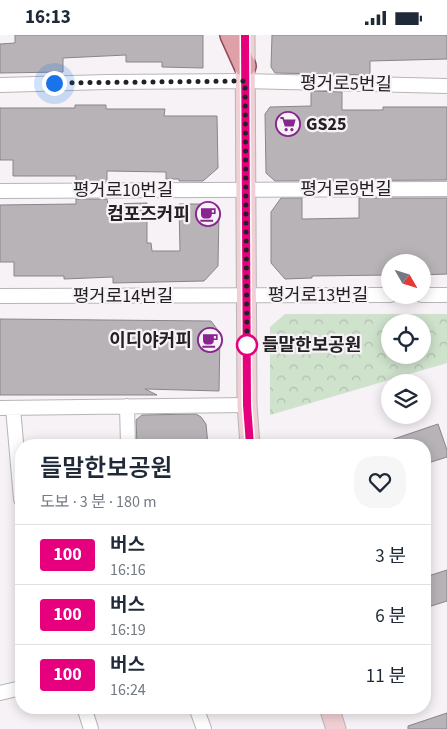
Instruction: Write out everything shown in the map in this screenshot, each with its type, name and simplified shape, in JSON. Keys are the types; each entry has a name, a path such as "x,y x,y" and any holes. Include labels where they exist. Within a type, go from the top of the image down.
{"main road":[{"path":"231,35 245,74"}],"street":[{"path":"245,35 247,405 250,439"},
{"name":"평거로5번길","path":"0,85 107,82 245,74 447,86"},
{"name":"평거로9번길","path":"246,190 447,189"},
{"name":"평거로10번길","path":"0,191 246,190"},
{"name":"평거로13번길","path":"246,295 381,295"},
{"name":"평거로14번길","path":"0,296 246,295"},
{"path":"431,295 447,295"},
{"path":"15,460 7,408 247,405"},
{"path":"127,406 128,439"},
{"path":"0,693 15,689"},
{"path":"86,714 91,729"},
{"path":"199,714 204,729"},
{"path":"331,714 336,729"}],"green space":[{"path":"285,314 381,314 381,364 431,364 431,314 447,314 447,363 410,374 381,374 381,382 270,415 270,327"}],"building":[{"path":"15,35 203,35 203,68 162,67 162,62 126,62 126,55 63,58 63,72 0,73 0,44 15,43"},
{"path":"272,35 447,35 447,59 370,61 370,75 275,73 271,67"},
{"path":"311,91 342,92 342,110 383,110 383,107 447,107 447,180 275,181 266,173 265,114 270,107 311,106"},
{"path":"75,105 106,105 106,109 165,109 164,116 217,116 218,168 203,181 166,179 166,172 107,171 107,182 76,182 76,176 13,176 13,160 0,160 0,108 75,108"},
{"path":"281,198 302,198 302,219 359,218 359,198 447,198 447,274 431,275 431,254 381,254 381,275 312,276 312,278 285,279 271,263 271,212"},
{"path":"76,199 107,199 108,204 147,203 147,243 151,243 152,251 180,251 179,204 211,204 219,211 218,266 204,281 113,283 113,277 64,279 64,276 14,276 14,262 0,262 0,205 76,204"},
{"path":"0,319 211,321 220,333 219,391 145,389 157,395 0,395"},
{"path":"196,414 206,424 207,439 137,439 136,420 142,415"},
{"path":"438,424 447,450 447,457 431,462 431,439 394,439"},
{"path":"447,570 447,601 431,606 431,575"},
{"path":"447,713 447,729 408,729 408,726"}],"bus line":[{"name":"100","path":"245,35 247,405 250,439"}],"place":[{"name":"GS25","path":"288,124"},
{"name":"컴포즈커피","path":"208,214"},
{"name":"이디야커피","path":"210,340"},
{"name":"들말한보공원","path":"247,345"}],"route":[{"path":"54,83 245,81 247,350 247,345"}]}
